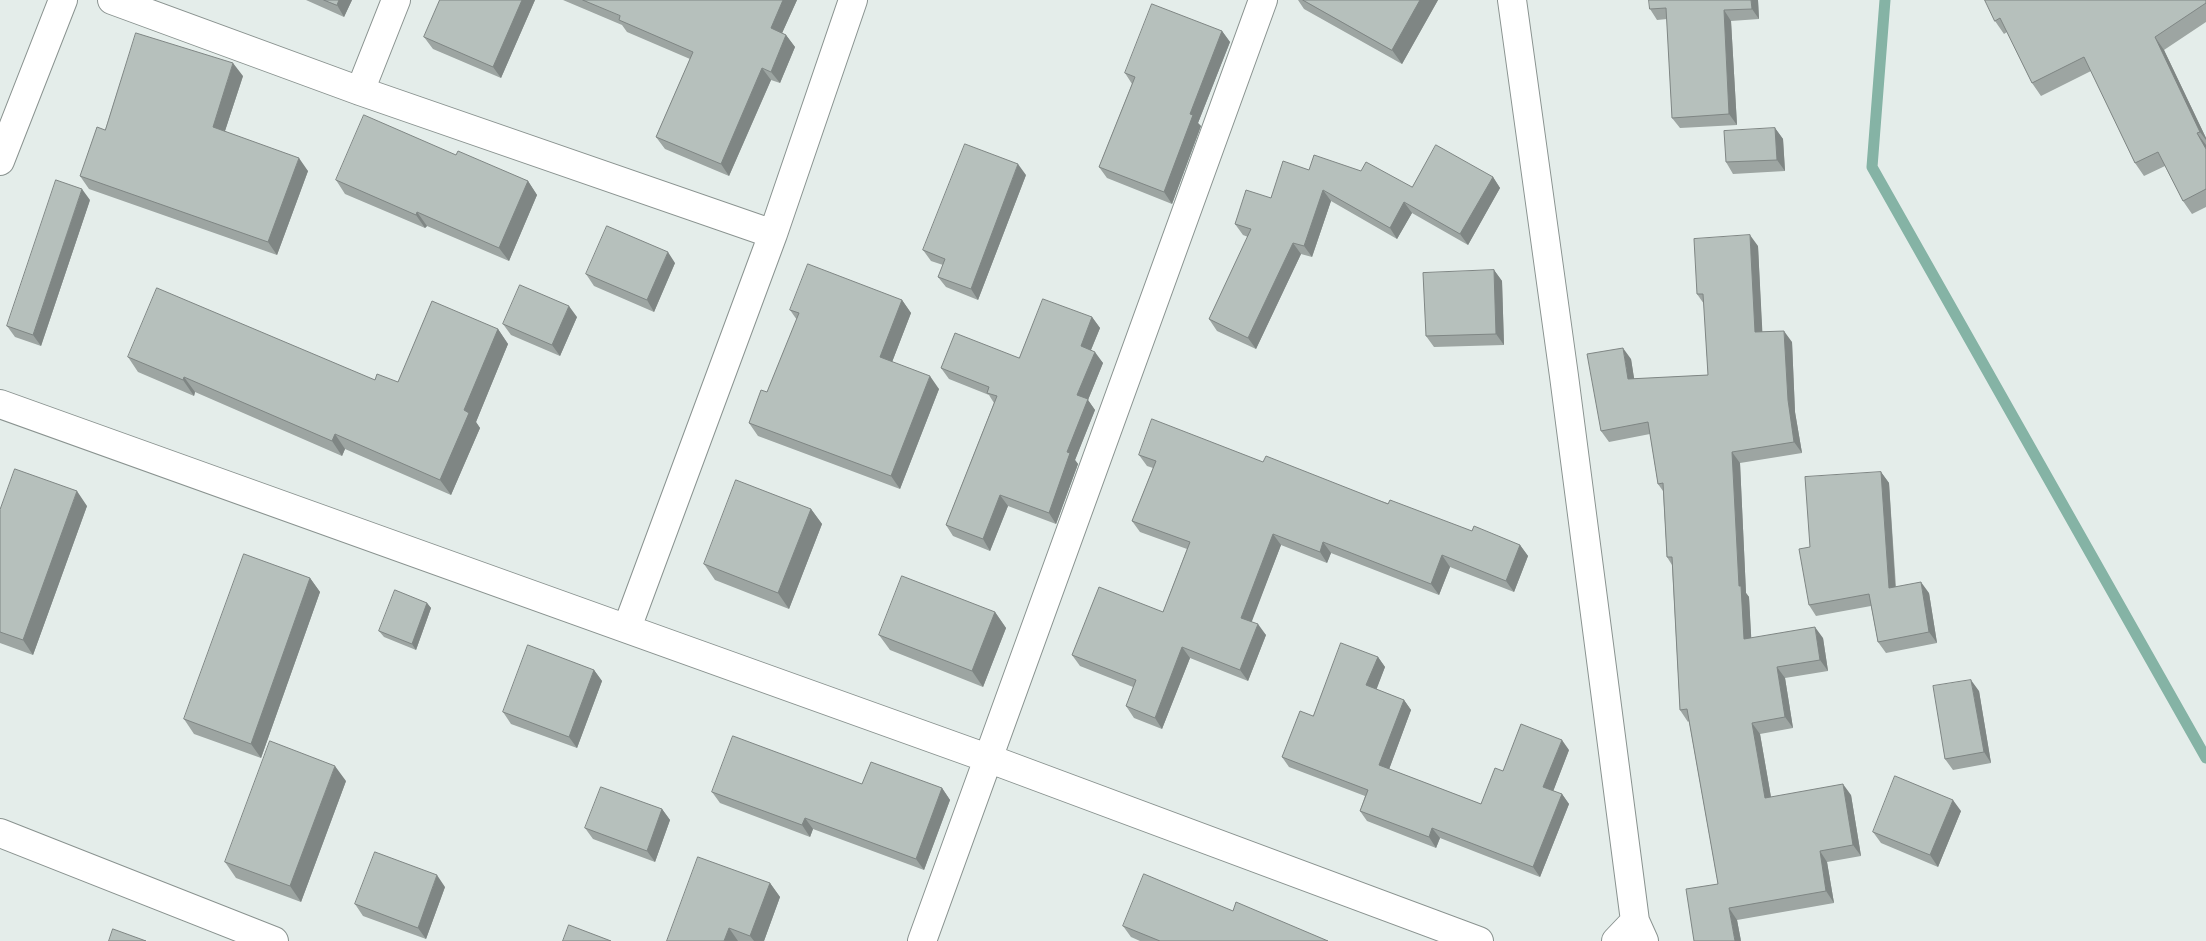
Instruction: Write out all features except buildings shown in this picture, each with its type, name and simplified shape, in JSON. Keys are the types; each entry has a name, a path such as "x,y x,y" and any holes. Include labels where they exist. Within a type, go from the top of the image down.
{"street":[{"path":"0,161 63,0"},
{"path":"112,0 360,91 773,234"},
{"path":"360,91 396,0"},
{"path":"627,628 773,234 853,0"},
{"path":"922,941 990,758 1263,0"},
{"path":"1512,0 1639,931 1616,941"},
{"path":"0,404 990,758 1479,941"},
{"path":"0,833 274,941"}],"waterway":[{"path":"1885,0 1872,167 2206,758"}]}
